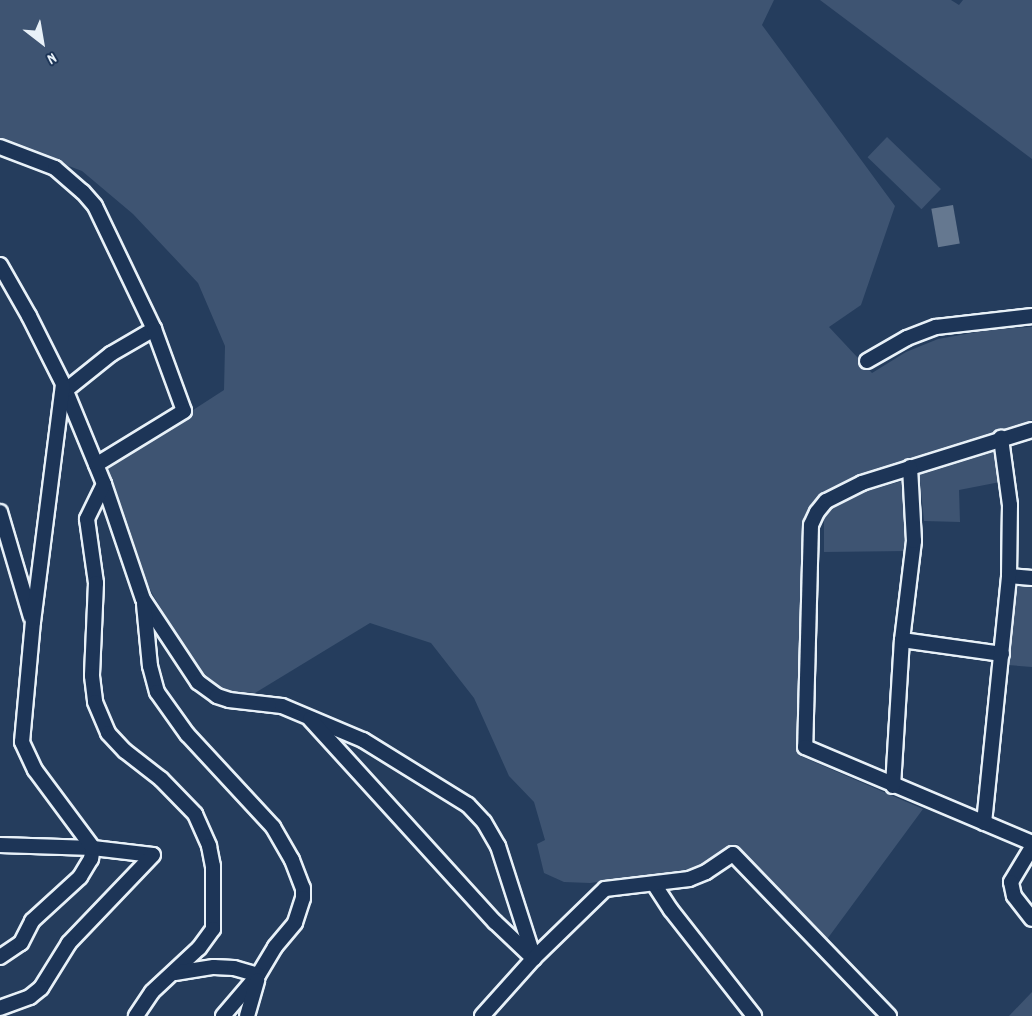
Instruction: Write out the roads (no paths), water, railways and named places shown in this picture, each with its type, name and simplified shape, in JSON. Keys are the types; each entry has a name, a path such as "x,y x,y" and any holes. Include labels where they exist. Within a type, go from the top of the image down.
{"street":[{"path":"0,147 55,168 83,192 95,206 154,328 184,411 96,465"},
{"path":"0,265 29,316 64,387 104,484 143,599 150,666 157,692 187,734 273,827 299,876 303,898 300,913 258,975 223,1016"},
{"path":"867,361 907,338 936,327 961,322 1032,316"},
{"path":"0,957 21,943 42,909 80,877 92,859 93,848 35,770 24,750 22,721 64,387 111,354 154,328"},
{"path":"1032,430 910,467 838,494 816,512 811,525 805,747 1032,845 1011,882 1014,896 1032,919"},
{"path":"984,823 1009,576 1010,505 1001,438"},
{"path":"893,786 902,640 914,541 910,467"},
{"path":"104,484 87,519 96,583 93,676 95,702 108,733 125,751 168,785 195,814 209,846 213,866 213,929 199,948 152,992 136,1016"},
{"path":"0,512 33,622"},
{"path":"1009,576 1032,578"},
{"path":"143,599 205,689 229,700 267,702 306,715 394,757 468,805 484,822 504,861 534,958"},
{"path":"902,640 1002,654"},
{"path":"306,715 495,922 534,958"},
{"path":"0,845 93,848 153,855 69,943 41,988 30,997 0,1008"},
{"path":"482,1016 534,958 605,889 654,884 698,876 733,854 889,1016"},
{"path":"654,884 671,910 754,1016"},
{"path":"169,975 189,969 214,967 234,968 258,975"},
{"path":"247,1016 258,975"}]}
